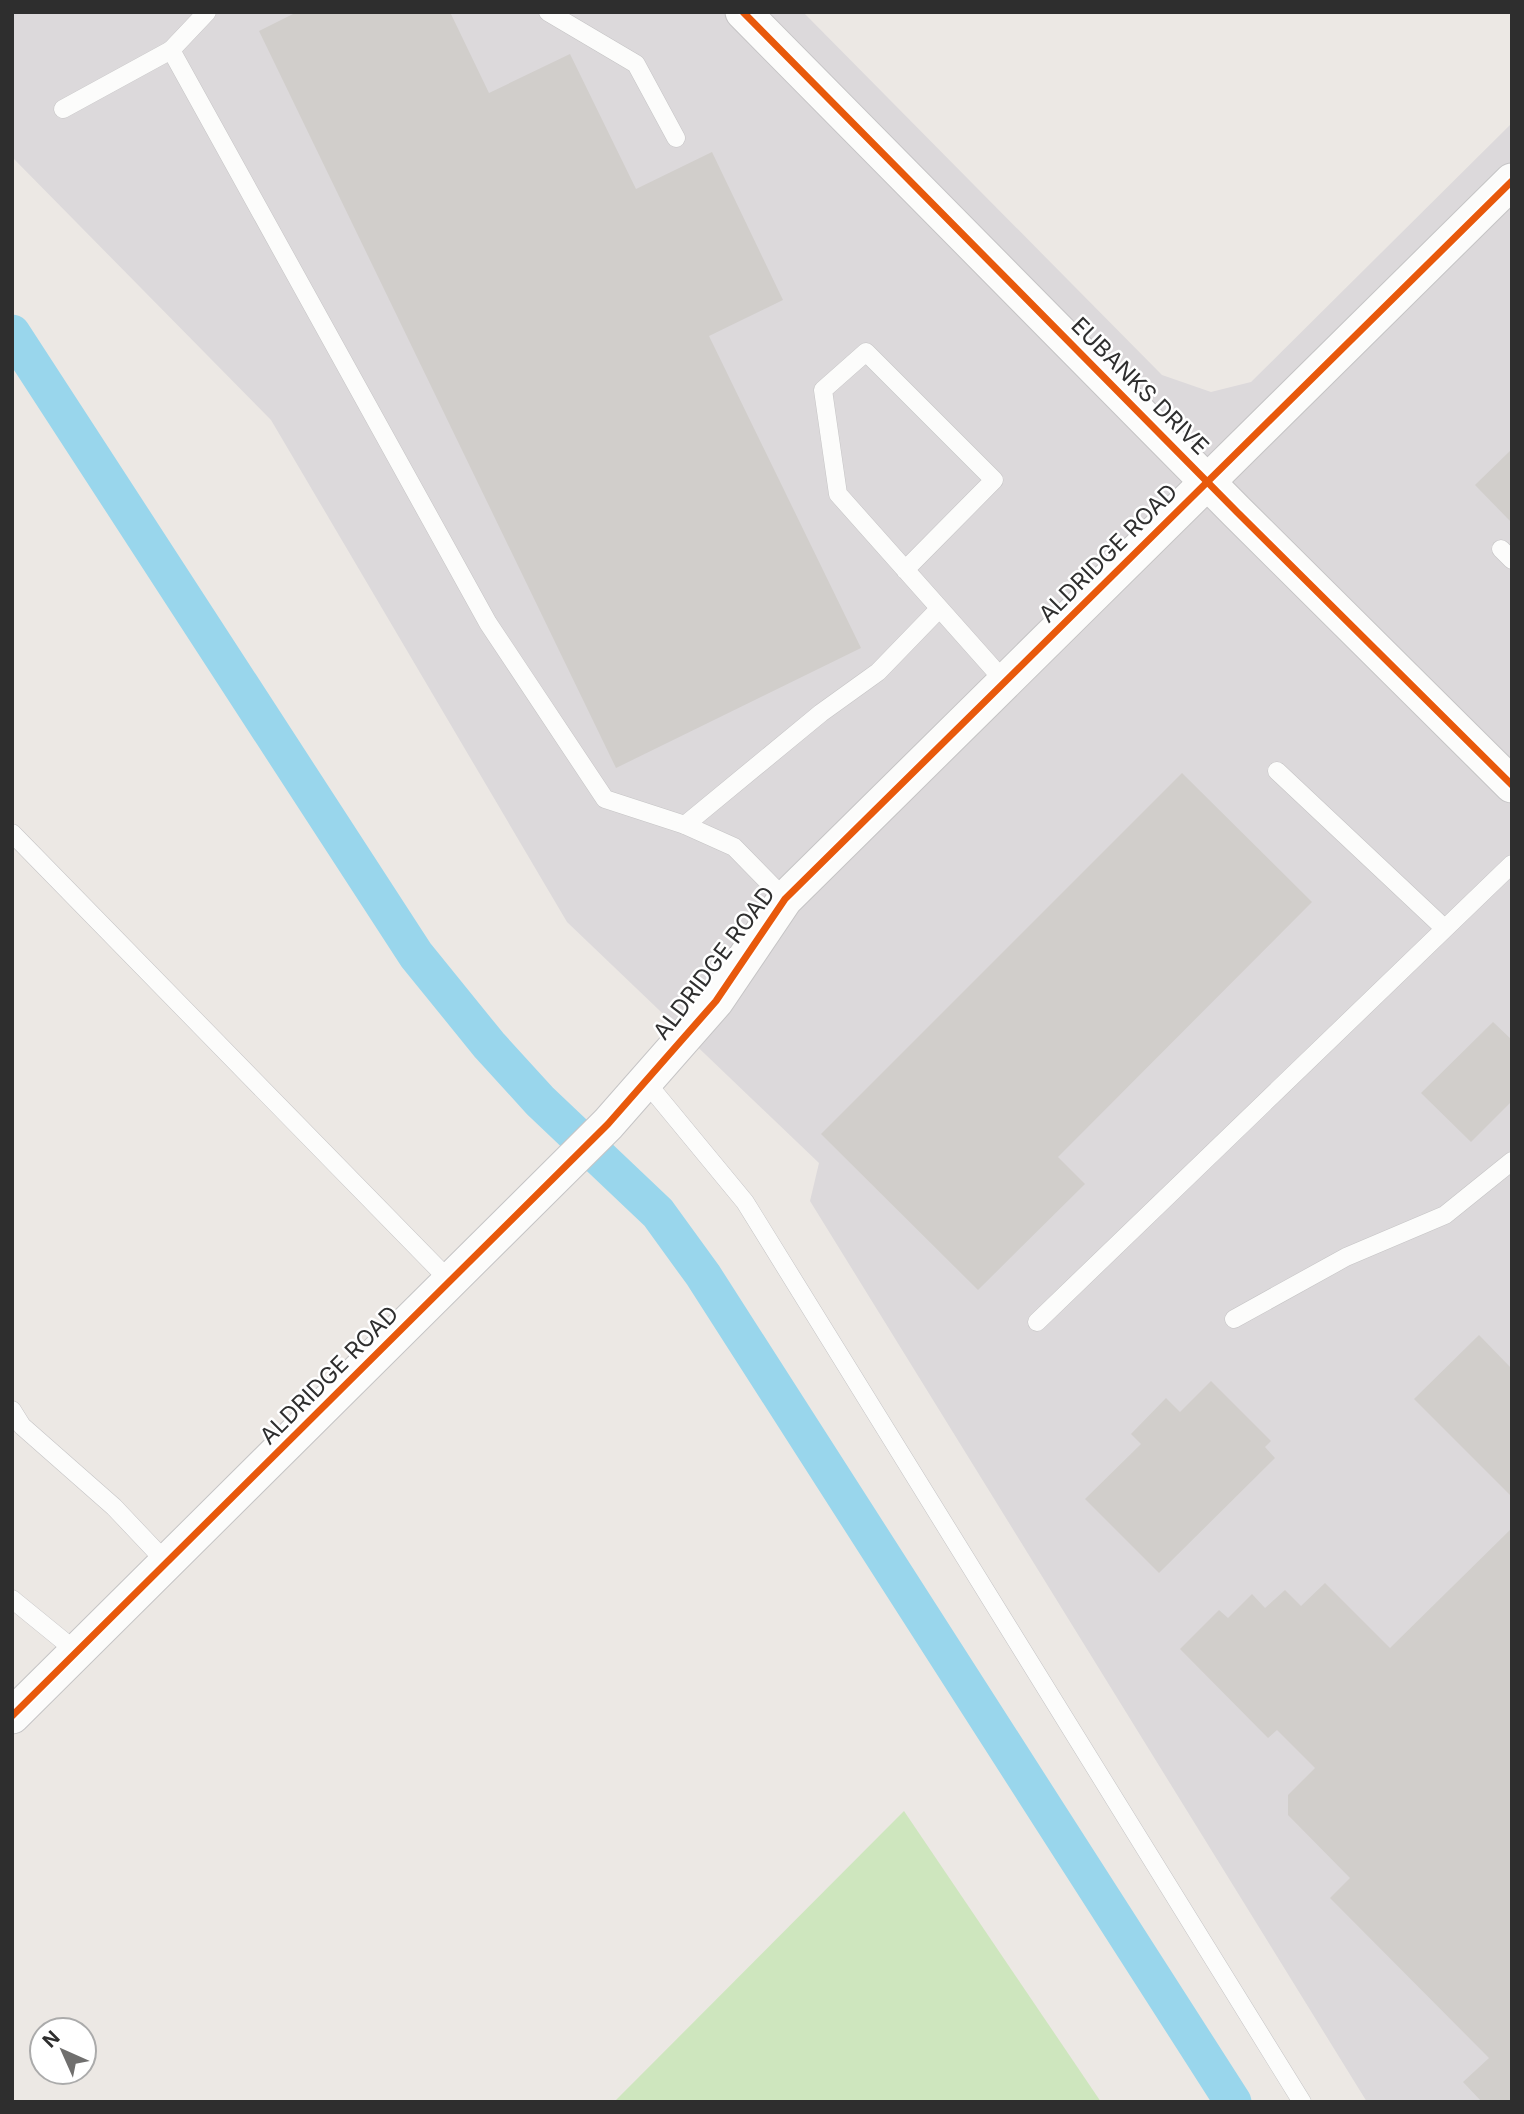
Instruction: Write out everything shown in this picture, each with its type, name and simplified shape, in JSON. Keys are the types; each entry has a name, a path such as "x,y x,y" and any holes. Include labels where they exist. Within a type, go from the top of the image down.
{"street":[{"name":"EUBANKS DRIVE","path":"743,12 1512,785"},
{"name":"ALDRIDGE ROAD","path":"12,1716 608,1124 716,1000 785,899 1512,181"}],"lane":[{"path":"63,109 171,50 207,12"},
{"path":"548,12 636,64 676,138"},
{"path":"171,50 482,611 605,799 685,825 733,848 785,899"},
{"path":"905,570 994,480 866,352 823,390 838,494 939,609 1006,683"},
{"path":"685,825 821,713 878,672 939,609"},
{"path":"1277,771 1443,927"},
{"path":"12,833 450,1281"},
{"path":"1037,1322 1443,927 1512,864"},
{"path":"646,1082 745,1202 1303,2102"},
{"path":"1234,1319 1346,1256 1445,1215 1512,1161"},
{"path":"12,1410 22,1426 114,1507 167,1563"},
{"path":"12,1599 77,1652"}],"shaded area":[{"path":"12,12 803,12 1162,375 1211,392 1251,382 1512,123 1512,2102 1367,2102 810,1201 819,1163 567,922 271,420 12,157"}],"green space":[{"path":"904,1811 1101,2102 614,2102"}],"building":[{"path":"297,12 450,12 489,93 570,54 636,189 712,152 783,300 709,336 861,648 616,768 259,31"},
{"path":"1512,449 1512,523 1475,485"},
{"path":"1182,773 1312,902 1058,1157 1085,1184 978,1290 821,1134"},
{"path":"1493,1022 1512,1040 1512,1101 1471,1142 1421,1093"},
{"path":"1479,1335 1512,1369 1512,1497 1414,1399"},
{"path":"1211,1381 1271,1441 1265,1447 1275,1458 1159,1573 1085,1499 1141,1444 1131,1434 1166,1398 1180,1412"},
{"path":"1512,1528 1512,2102 1482,2102 1463,2082 1489,2058 1330,1898 1350,1878 1288,1815 1288,1795 1315,1768 1277,1730 1268,1738 1180,1649 1219,1610 1228,1618 1252,1594 1265,1608 1285,1590 1301,1606 1325,1583 1390,1648"}],"waterway":[{"path":"12,333 416,955 489,1045 540,1101 658,1213 703,1275 1233,2102"}],"cycle path":[{"path":"743,12 1237,512 1512,785"},
{"path":"12,1716 608,1124 716,1001 785,899 1512,181"}]}
